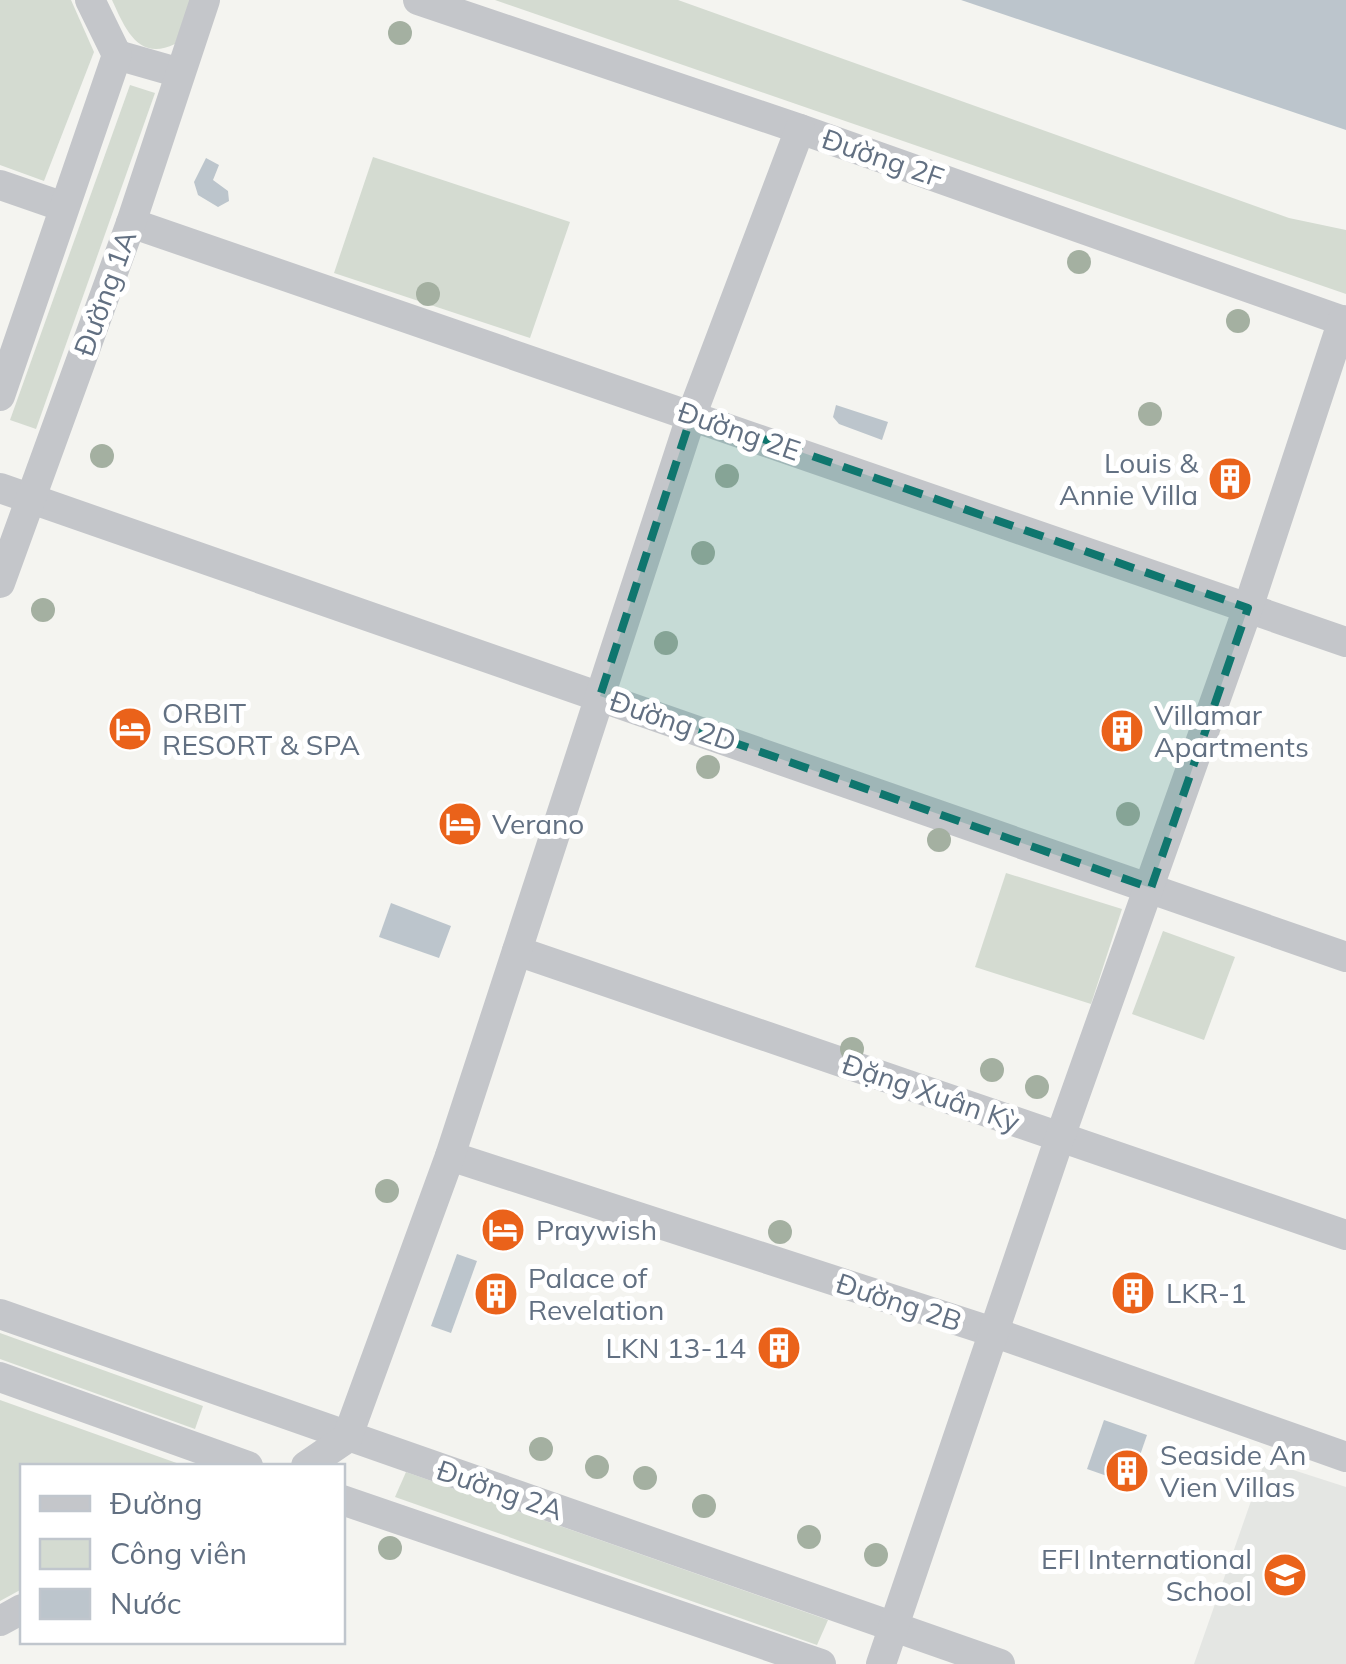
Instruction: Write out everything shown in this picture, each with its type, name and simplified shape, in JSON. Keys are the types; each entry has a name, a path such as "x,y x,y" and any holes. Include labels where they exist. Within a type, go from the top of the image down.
{"street":[{"path":"0,396 117,55 90,0"},
{"name":"Đường 1A","path":"0,584 131,223 205,0"},
{"name":"Đường 2F","path":"418,0 800,128 1344,321"},
{"path":"117,55 180,73"},
{"path":"309,1464 347,1438 450,1156 692,414 800,128"},
{"path":"0,185 64,207"},
{"name":"Đường 2E","path":"131,223 1346,642"},
{"path":"881,1664 1344,321"},
{"name":"Đường 2D","path":"0,488 1346,957"},
{"name":"Đặng Xuân Kỳ","path":"517,951 1346,1236"},
{"name":"Đường 2B","path":"450,1156 994,1332 1346,1457"},
{"name":"Đường 2A","path":"0,1314 1000,1664"},
{"path":"0,1377 242,1464"},
{"path":"345,1501 821,1664"}],"highlighted area":[{"path":"692,414 1248,608 1151,888 600,696"}],"shaded area":[{"name":"EFI International School","path":"1265,1461 1346,1487 1346,1664 1194,1664"}],"green space":[{"path":"0,0 71,0 94,52 44,181 0,165"},
{"path":"112,0 191,0 175,44 151,49 134,39"},
{"path":"495,0 678,0 1289,218 1346,230 1346,294"},
{"path":"130,85 155,93 36,429 10,420"},
{"path":"373,157 570,222 530,338 334,273"},
{"path":"1006,873 1122,909 1091,1004 975,967"},
{"path":"1163,931 1235,957 1204,1040 1132,1014"},
{"path":"0,1333 203,1406 195,1429 0,1359"},
{"path":"0,1400 179,1464 20,1464 20,1590 0,1601"},
{"path":"406,1472 828,1620 817,1645 395,1497"}],"water":[{"path":"961,0 1346,0 1346,130"},
{"path":"206,158 219,165 213,180 228,191 229,201 218,207 198,195 194,182"},
{"path":"836,405 888,422 882,440 839,424 833,417"},
{"path":"391,903 451,926 439,958 379,937"},
{"path":"457,1254 477,1261 451,1333 431,1326"},
{"path":"1104,1420 1147,1435 1130,1484 1087,1469"}],"place":[{"name":"Louis & Annie Villa","path":"1230,479"},
{"name":"ORBIT RESORT & SPA","path":"130,729"},
{"name":"Villamar Apartments","path":"1122,731"},
{"name":"Verano","path":"460,824"},
{"name":"Praywish","path":"503,1230"},
{"name":"LKR-1","path":"1133,1293"},
{"name":"Palace of Revelation","path":"496,1294"},
{"name":"LKN 13-14","path":"779,1348"},
{"name":"Seaside An Vien Villas","path":"1127,1471"},
{"name":"EFI International School","path":"1285,1575"}]}
